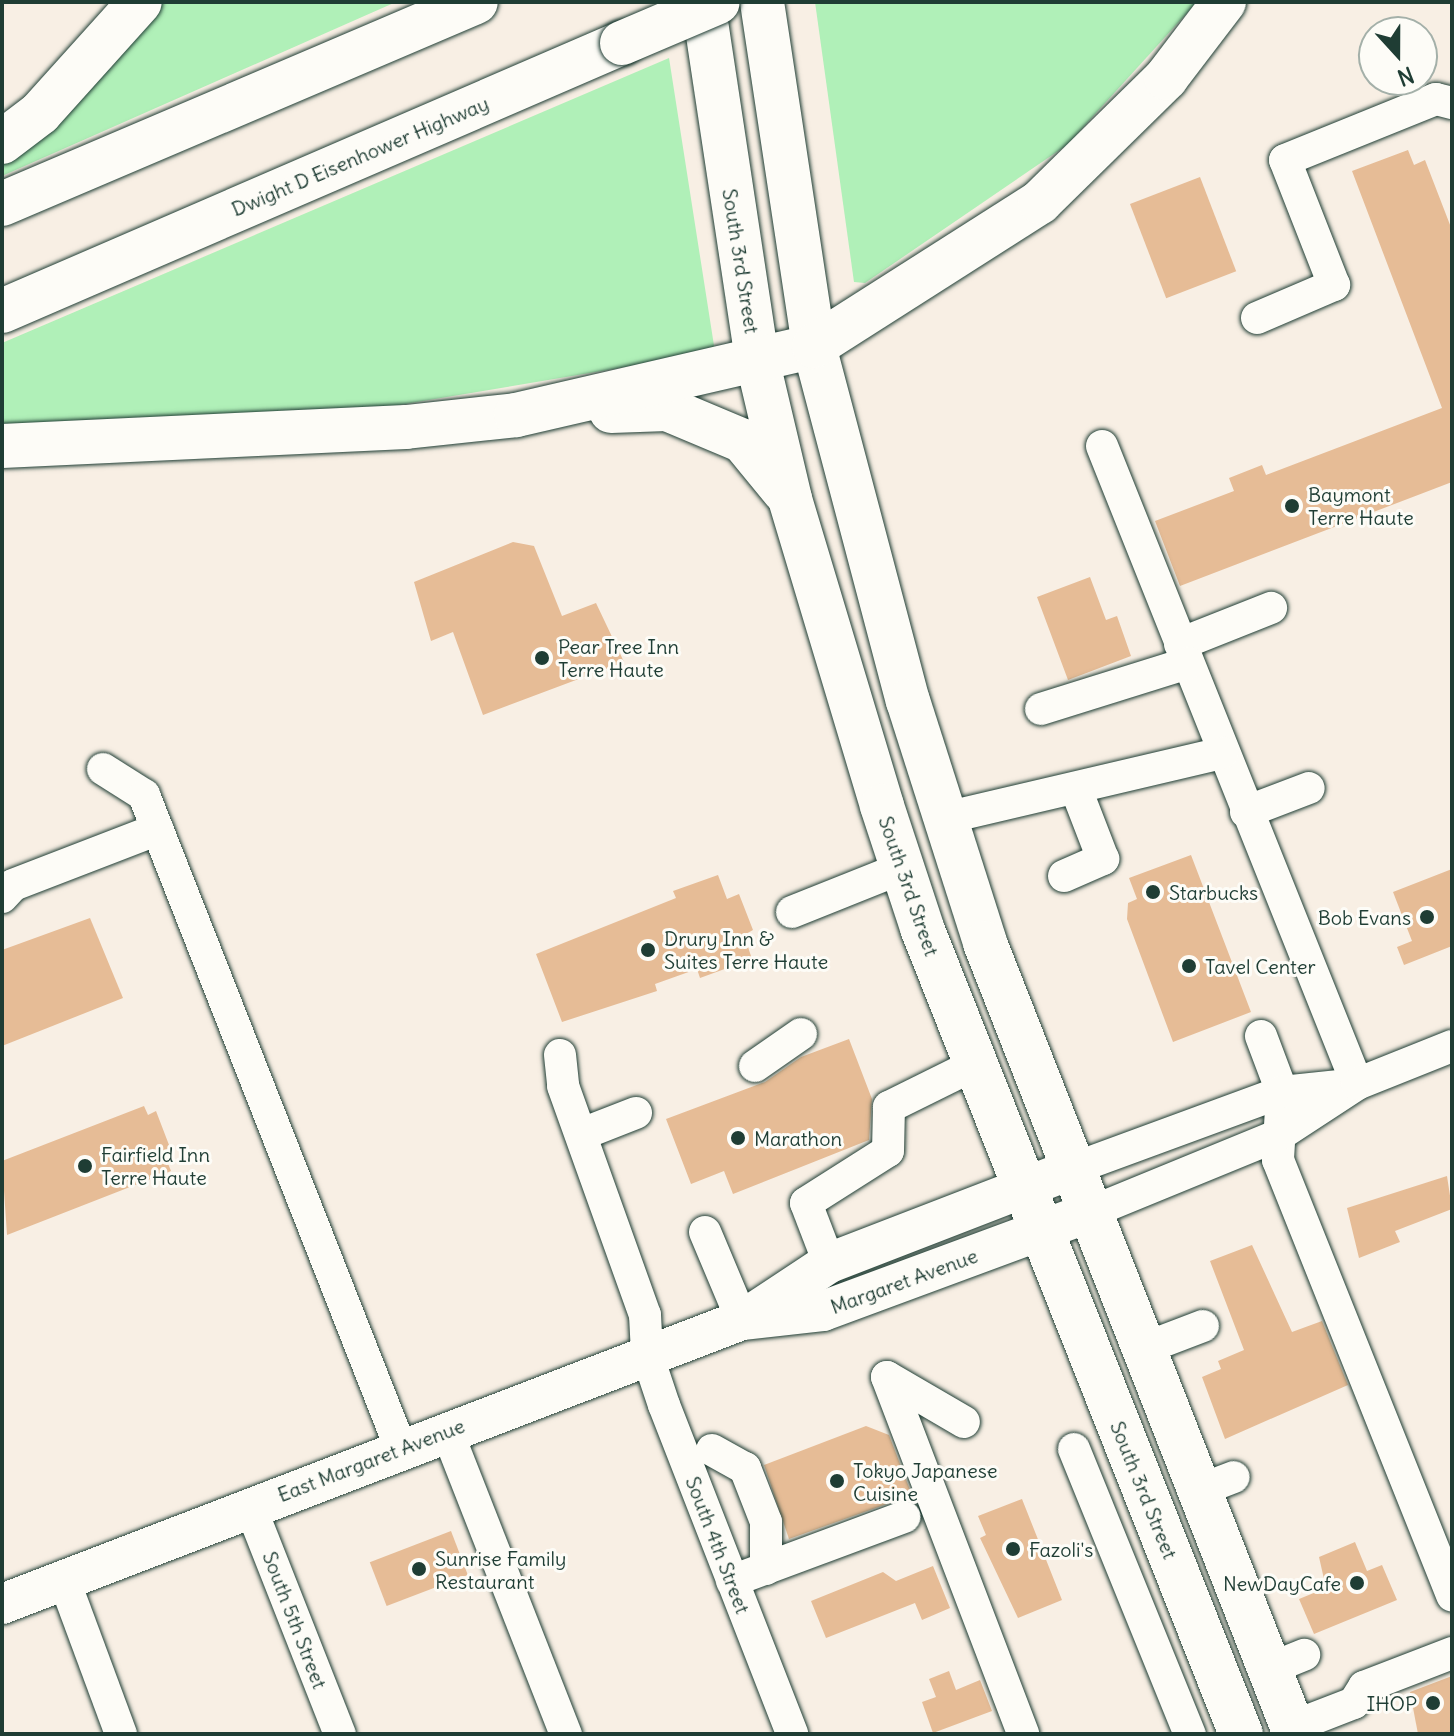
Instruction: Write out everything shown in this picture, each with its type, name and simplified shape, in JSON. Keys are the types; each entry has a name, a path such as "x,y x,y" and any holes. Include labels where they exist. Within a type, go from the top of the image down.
{"highway":[{"path":"2,142 40,113 140,2"},
{"path":"2,204 476,2"},
{"name":"South 3rd Street","path":"703,2 757,359 790,499 902,868 1043,1231 1093,1442 1173,1564 1224,1729"},
{"name":"Dwight D Eisenhower Highway","path":"2,311 718,2"},
{"path":"762,2 814,346 864,550 945,818 985,943 1145,1348 1217,1484 1244,1565 1287,1662 1294,1730"},
{"path":"516,415 814,346 1040,202 1166,78 1224,2"},
{"path":"2,446 406,427 516,415 667,409 743,441 790,499"}],"main road":[{"name":"Margaret Avenue","path":"742,1320 829,1263 1075,1168"},
{"name":"Margaret Avenue","path":"742,1320 823,1311 1091,1212"},
{"name":"East Margaret Avenue","path":"2,1604 250,1506 742,1320"}],"street":[{"path":"1257,318 1334,285 1285,160 1436,99 1452,103"},
{"path":"1102,446 1357,1084"},
{"path":"1041,709 1184,654 1271,608"},
{"path":"945,818 1223,753"},
{"path":"103,769 144,795 401,1449"},
{"path":"1246,812 1309,788"},
{"path":"1064,876 1103,859 1076,789"},
{"path":"2,897 13,885 158,829"},
{"path":"792,912 902,868"},
{"path":"755,1066 801,1034"},
{"path":"1261,1036 1282,1092 1278,1160 1282,1202 1452,1595"},
{"name":"Margaret Avenue","path":"1091,1212 1281,1134 1357,1084 1452,1047"},
{"name":"South 4th Street","path":"560,1055 563,1086 645,1315 647,1354 792,1734"},
{"path":"829,1263 806,1203 888,1151 889,1107 976,1064"},
{"name":"Margaret Avenue","path":"1075,1168 1282,1092 1357,1084"},
{"path":"582,1134 636,1113"},
{"path":"705,1232 742,1320"},
{"path":"1145,1348 1203,1326"},
{"path":"964,1422 887,1377 1023,1734"},
{"path":"447,1431 566,1734"},
{"path":"1093,1442 1125,1580 1190,1734"},
{"path":"712,1450 745,1468 766,1522 766,1569"},
{"name":"South 5th Street","path":"250,1506 340,1734"},
{"path":"732,1581 904,1517"},
{"path":"1125,1580 1173,1564"},
{"path":"64,1580 121,1734"},
{"path":"1294,1730 1354,1703 1364,1687 1452,1653"}],"green space":[{"path":"160,2 396,2 2,176 2,156 103,64 111,68"},
{"path":"815,2 1197,2 1067,145 865,283 854,282"},
{"path":"669,58 715,352 393,406 2,426 2,343"}],"building":[{"name":"Baymont Terre Haute","path":"1408,150 1414,165 1425,160 1452,230 1452,482 1180,586 1155,521 1234,491 1229,478 1262,465 1266,475 1442,408 1352,171"},
{"path":"1200,177 1236,271 1166,298 1130,204"},
{"path":"513,542 534,546 562,616 596,603 624,662 483,715 453,632 431,641 414,582"},
{"path":"1090,577 1106,620 1117,616 1131,656 1068,680 1037,597"},
{"name":"Tavel Center","path":"1191,855 1251,1012 1173,1042 1127,919 1128,903 1137,899 1129,878"},
{"name":"Bob Evans","path":"1452,869 1452,946 1404,965 1397,947 1412,941 1393,892"},
{"name":"Drury Inn & Suites Terre Haute","path":"718,875 727,899 739,894 753,930 744,935 752,959 700,978 697,969 655,984 657,991 562,1022 536,954 676,898 673,891"},
{"path":"90,918 123,998 2,1046 2,950"},
{"path":"849,1039 872,1099 869,1140 733,1194 724,1171 691,1184 666,1119 765,1082 801,1057"},
{"name":"Fairfield Inn Terre Haute","path":"144,1106 148,1115 156,1111 174,1158 167,1161 171,1171 7,1235 2,1161"},
{"path":"1447,1176 1452,1209 1395,1231 1400,1242 1359,1258 1347,1208"},
{"path":"1252,1245 1292,1332 1322,1321 1348,1385 1225,1439 1202,1377 1221,1369 1218,1361 1244,1350 1210,1261"},
{"name":"Tokyo Japanese Cuisine","path":"866,1426 889,1435 912,1495 789,1539 764,1465"},
{"name":"Fazoli's","path":"1022,1499 1062,1600 1018,1618 980,1538 986,1535 978,1516"},
{"name":"Sunrise Family Restaurant","path":"451,1531 468,1575 387,1606 370,1562"},
{"name":"NewDayCafe","path":"1355,1542 1367,1571 1382,1565 1397,1600 1314,1634 1299,1599 1326,1588 1319,1557"},
{"path":"933,1566 950,1608 922,1620 915,1603 826,1638 811,1601 883,1572 896,1581"},
{"path":"949,1671 956,1690 980,1680 992,1711 933,1733 922,1702 936,1697 929,1679"},
{"name":"IHOP","path":"1452,1676 1452,1734 1418,1734 1410,1692"}],"place":[{"name":"Baymont Terre Haute","path":"1292,506"},
{"name":"Pear Tree Inn Terre Haute","path":"542,658"},
{"name":"Starbucks","path":"1153,892"},
{"name":"Bob Evans","path":"1427,917"},
{"name":"Drury Inn & Suites Terre Haute","path":"648,950"},
{"name":"Tavel Center","path":"1189,966"},
{"name":"Marathon","path":"738,1138"},
{"name":"Fairfield Inn Terre Haute","path":"85,1166"},
{"name":"Tokyo Japanese Cuisine","path":"837,1481"},
{"name":"Fazoli's","path":"1013,1549"},
{"name":"Sunrise Family Restaurant","path":"419,1569"},
{"name":"NewDayCafe","path":"1357,1583"},
{"name":"IHOP","path":"1433,1703"}]}
